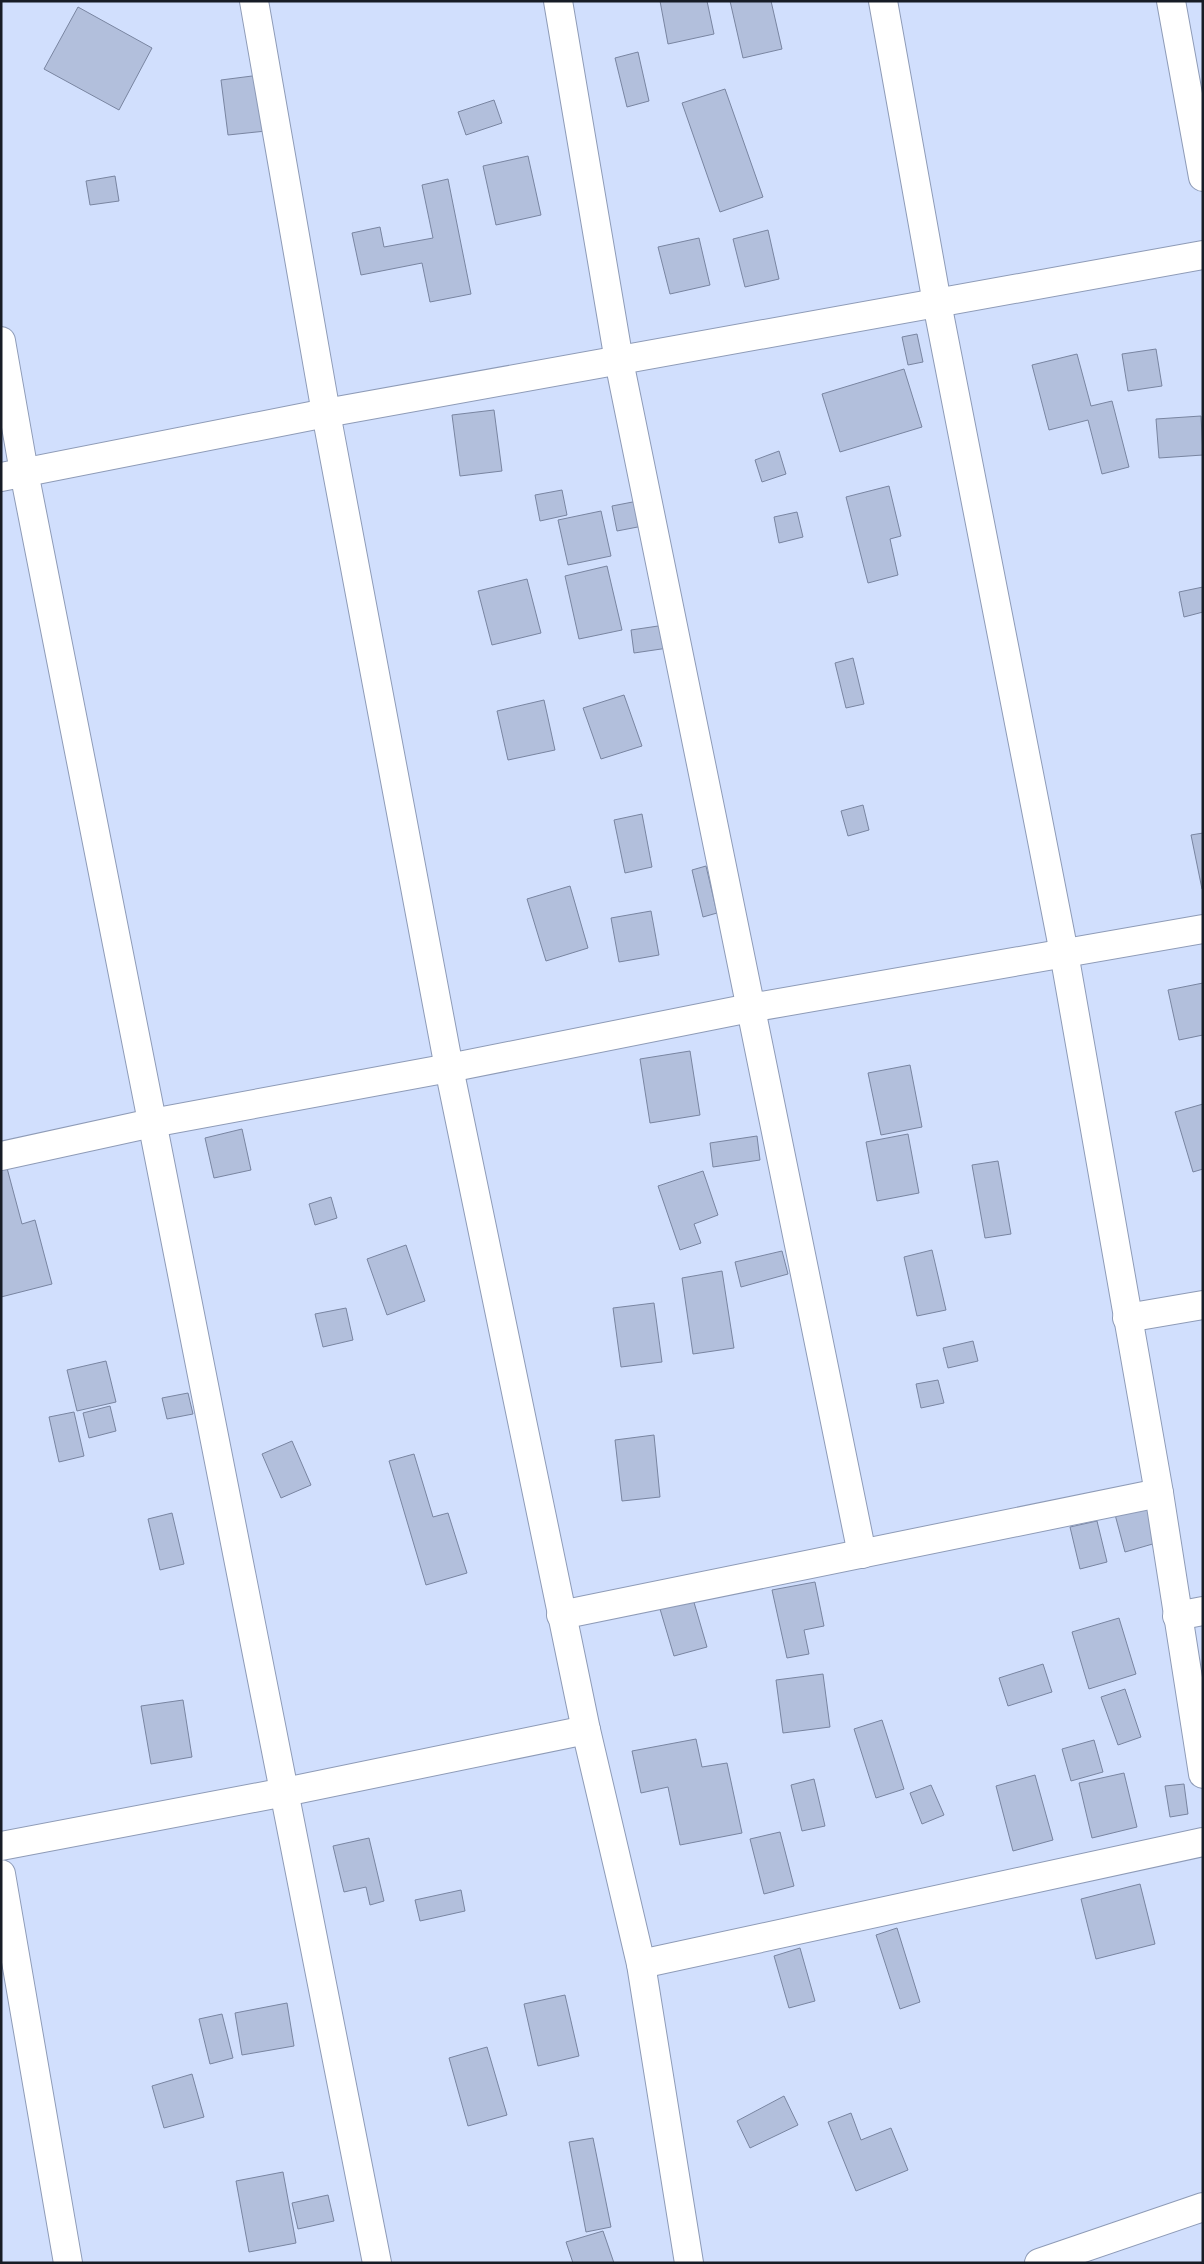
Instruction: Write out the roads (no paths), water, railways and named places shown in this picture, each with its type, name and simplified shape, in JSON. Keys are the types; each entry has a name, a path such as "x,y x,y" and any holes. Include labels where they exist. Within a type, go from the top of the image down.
{"street":[{"path":"254,1 326,413 449,1068 561,1615 641,1964 689,2263"},
{"path":"558,1 619,360 862,1554"},
{"path":"883,1 937,303 1064,953 1158,1493 1190,1613 1203,1774"},
{"path":"1171,1 1203,177"},
{"path":"13,475 326,413 1203,255"},
{"path":"1,341 13,475 152,1123 377,2263"},
{"path":"1,1156 152,1123 449,1068 750,1008 1203,929"},
{"path":"1127,1318 1203,1306"},
{"path":"561,1615 1158,1493"},
{"path":"1,1846 285,1792 586,1730"},
{"path":"641,1964 1203,1842"},
{"path":"1,1874 68,2263"},
{"path":"1039,2263 1203,2207"}]}
